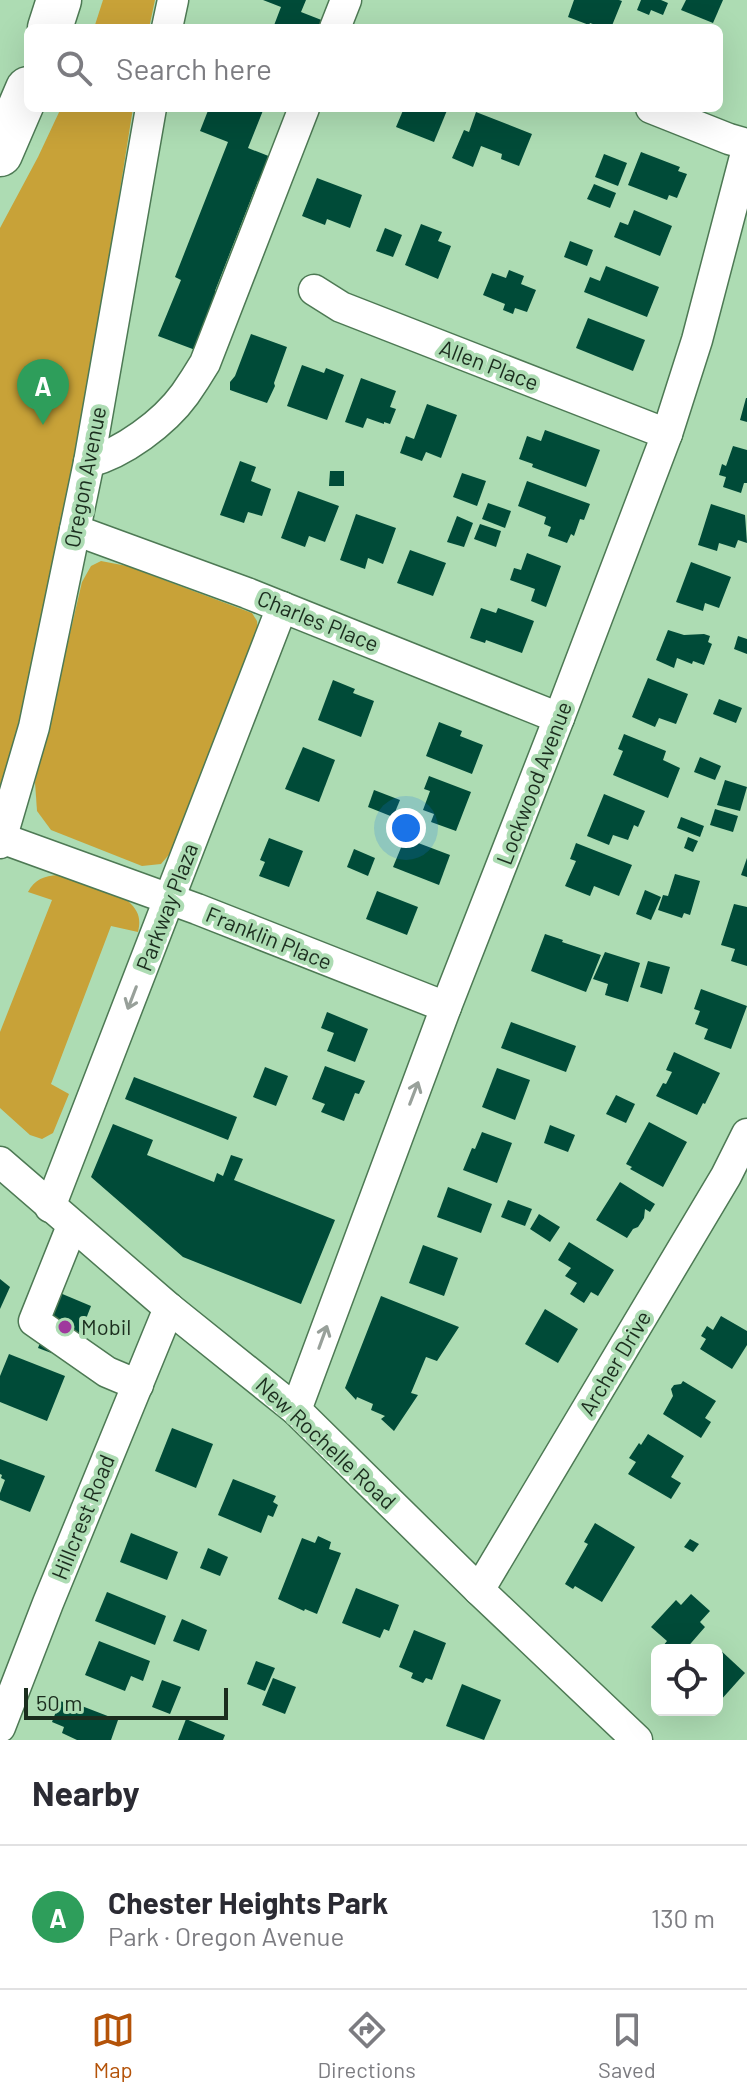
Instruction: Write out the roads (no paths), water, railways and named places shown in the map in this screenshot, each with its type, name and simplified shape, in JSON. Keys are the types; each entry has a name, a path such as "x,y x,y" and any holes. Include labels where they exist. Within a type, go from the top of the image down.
{"highway":[{"path":"51,24 59,0"},
{"path":"0,154 24,98"}],"street":[{"path":"168,24 173,0"},
{"path":"337,24 346,0"},
{"name":"Oregon Avenue","path":"1,840 34,727 89,462 150,112"},
{"path":"89,462 128,446 160,420 183,397 205,363 302,112"},
{"path":"661,112 747,146"},
{"name":"Lockwood Avenue","path":"296,1410 446,1007 667,434 697,340 747,146"},
{"name":"Allen Place","path":"314,290 341,307 667,434"},
{"name":"Charles Place","path":"75,530 282,607 559,718"},
{"name":"Parkway Plaza","path":"138,1385 107,1372 34,1321 50,1280 61,1216 170,899 282,607"},
{"name":"Franklin Place","path":"1,840 170,899 446,1007"},
{"name":"Archer Drive","path":"479,1590 726,1176 747,1134"},
{"name":"New Rochelle Road","path":"0,1162 169,1308 296,1410 637,1740"},
{"name":"Hillcrest Road","path":"0,1727 169,1308"}],"place":[{"name":"Chester Heights Park","path":"43,425"},
{"name":"Mobil","path":"65,1327"}]}
